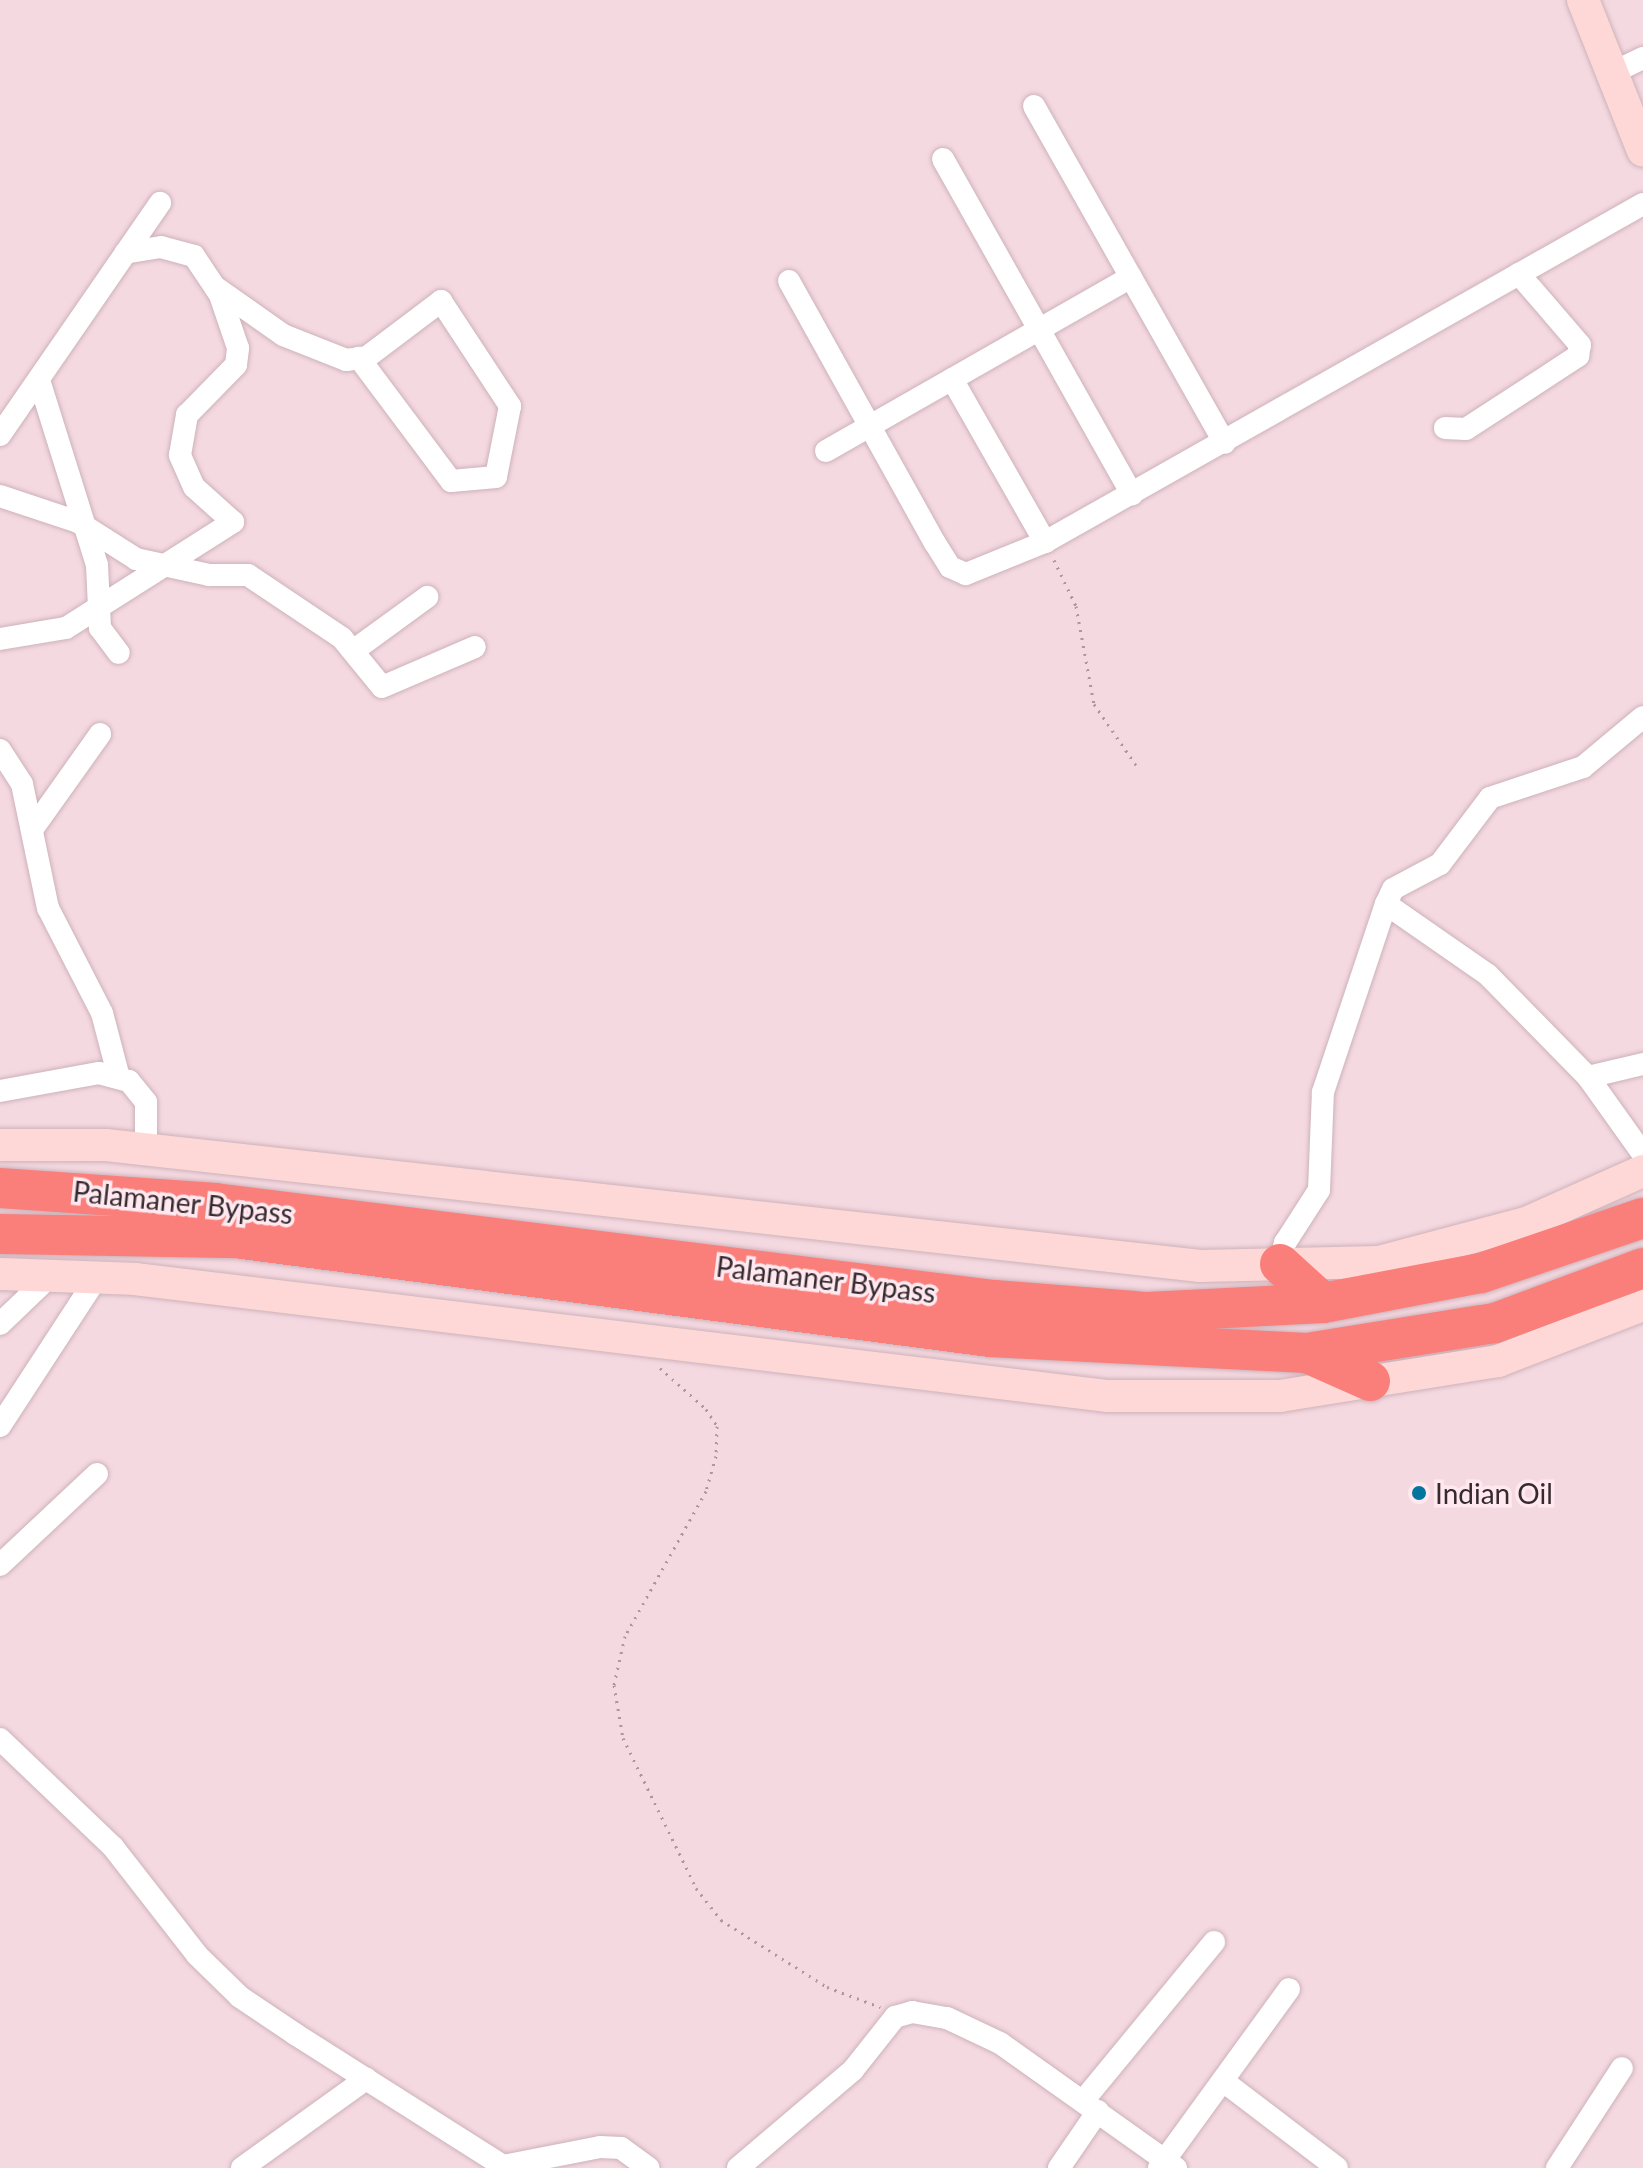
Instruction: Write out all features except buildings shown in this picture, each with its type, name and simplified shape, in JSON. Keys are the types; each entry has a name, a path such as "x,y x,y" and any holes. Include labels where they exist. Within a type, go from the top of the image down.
{"highway":[{"name":"Palamaner Bypass","path":"0,1188 215,1203 994,1300 1148,1312 1323,1303 1481,1273 1643,1218"},
{"name":"Palamaner Bypass","path":"0,1234 235,1238 990,1337 1307,1353 1495,1323 1643,1268"},
{"path":"1280,1264 1323,1303"},
{"path":"1307,1353 1370,1381"}],"street":[{"path":"1583,0 1643,151"},
{"path":"1612,73 1643,58"},
{"path":"1034,106 1225,443"},
{"path":"943,159 1132,494"},
{"path":"0,435 160,203"},
{"path":"789,281 950,567 983,572 1045,542 1225,443 1643,204"},
{"path":"0,639 66,628 233,522 194,487 180,455 187,415 236,365 238,348 215,287 194,256 161,247 125,253"},
{"path":"1445,428 1466,429 1578,356 1580,345 1519,274"},
{"path":"826,451 1131,277"},
{"path":"215,287 313,351 359,358 441,301 510,406 496,477 451,481 359,358"},
{"path":"952,379 1045,542"},
{"path":"39,380 78,522 97,565 104,637 119,653"},
{"path":"0,496 78,522 136,559 248,575 353,651 382,687 475,647"},
{"path":"353,651 427,597"},
{"path":"1280,1264 1285,1243 1319,1190 1326,1077 1393,889 1440,864 1490,798 1583,767 1643,717"},
{"path":"34,827 100,734"},
{"path":"0,750 22,784 34,827 48,908 102,1013 119,1078"},
{"path":"1386,904 1488,975 1588,1077 1643,1154"},
{"path":"1588,1077 1643,1064"},
{"path":"0,1091 99,1073 119,1078 146,1102 146,1149"},
{"path":"0,1145 146,1149 909,1237 1200,1266 1379,1262 1526,1223 1643,1171"},
{"path":"0,1274 97,1277 1108,1396 1280,1396 1498,1361 1643,1305"},
{"path":"0,1324 50,1276"},
{"path":"0,1426 97,1277"},
{"path":"0,1565 97,1474"},
{"path":"0,1739 113,1847 240,1997 503,2166 600,2147 621,2148 649,2168"},
{"path":"1059,2168 1090,2106 1214,1942"},
{"path":"738,2168 853,2070 895,2017 947,2018 1000,2043 1090,2106 1166,2165 1289,1989"},
{"path":"1557,2168 1622,2068"},
{"path":"242,2168 366,2079"},
{"path":"1223,2081 1337,2168"}],"path":[{"path":"1045,542 1076,606 1094,704 1136,765"},
{"path":"655,1341 661,1371 717,1426 716,1456 706,1491 625,1636 614,1685 623,1738 696,1888 721,1920 827,1987 895,2017"}],"place":[{"name":"Indian Oil","path":"1419,1493"}]}
